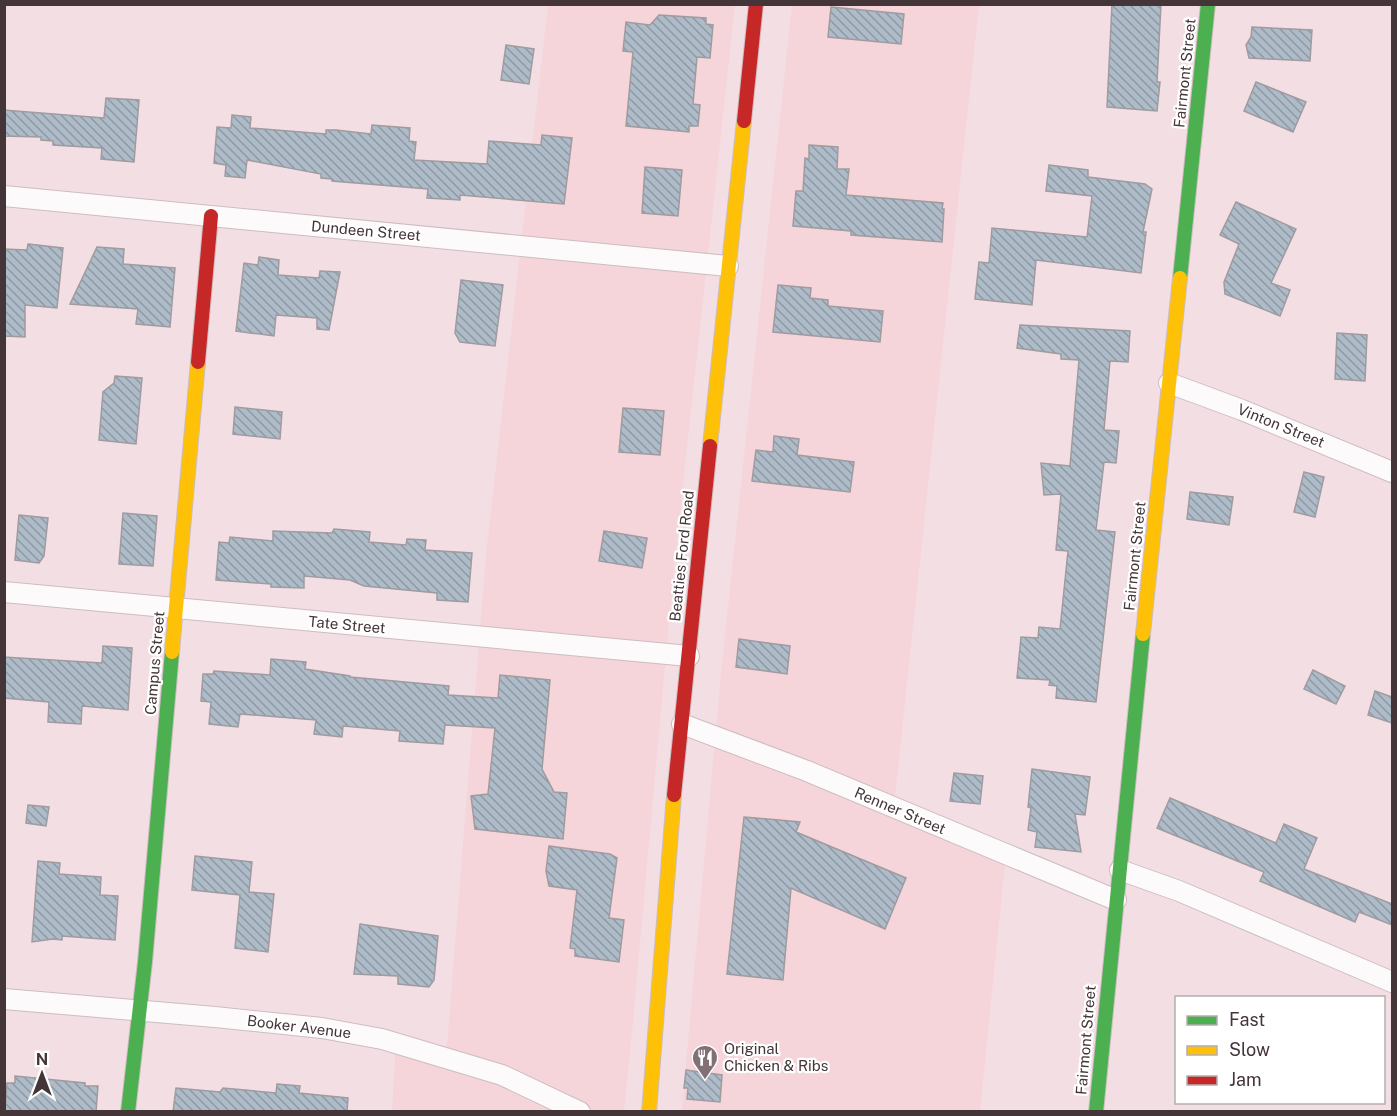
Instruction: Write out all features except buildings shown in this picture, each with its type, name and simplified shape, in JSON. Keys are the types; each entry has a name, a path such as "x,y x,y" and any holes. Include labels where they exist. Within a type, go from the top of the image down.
{"street":[{"name":"Beatties Ford Road","path":"649,1112 674,800 756,4"},
{"name":"Fairmont Street","path":"1096,1112 1208,4"},
{"name":"Dundeen Street","path":"4,196 728,266"},
{"name":"Campus Street","path":"128,1112 145,962 211,216"},
{"name":"Vinton Street","path":"1169,383 1253,414 1392,472"},
{"name":"Tate Street","path":"4,592 689,656"},
{"name":"Renner Street","path":"682,724 807,771 1116,900"},
{"path":"1120,870 1179,891 1392,982"},
{"name":"Booker Avenue","path":"4,999 322,1028 382,1039 502,1075 580,1112"}],"shaded area":[{"path":"548,5 735,5 673,577 624,1111 392,1112 396,1041 447,1046 486,555"},
{"path":"792,5 979,5 893,816 1005,864 980,1111 684,1112 682,1108 721,673"}],"traffic: fast":[{"path":"1180,278 1208,4"},
{"path":"1096,1112 1143,634"},
{"path":"128,1112 145,962 172,652"}],"traffic: slow":[{"path":"710,446 744,121"},
{"path":"1143,634 1180,278"},
{"path":"172,652 198,362"},
{"path":"649,1112 674,795"}],"traffic: jam":[{"path":"744,121 756,4"},
{"path":"198,362 211,216"},
{"path":"674,795 710,446"}],"place":[{"name":"Original Chicken & Ribs","path":"705,1081"}]}
